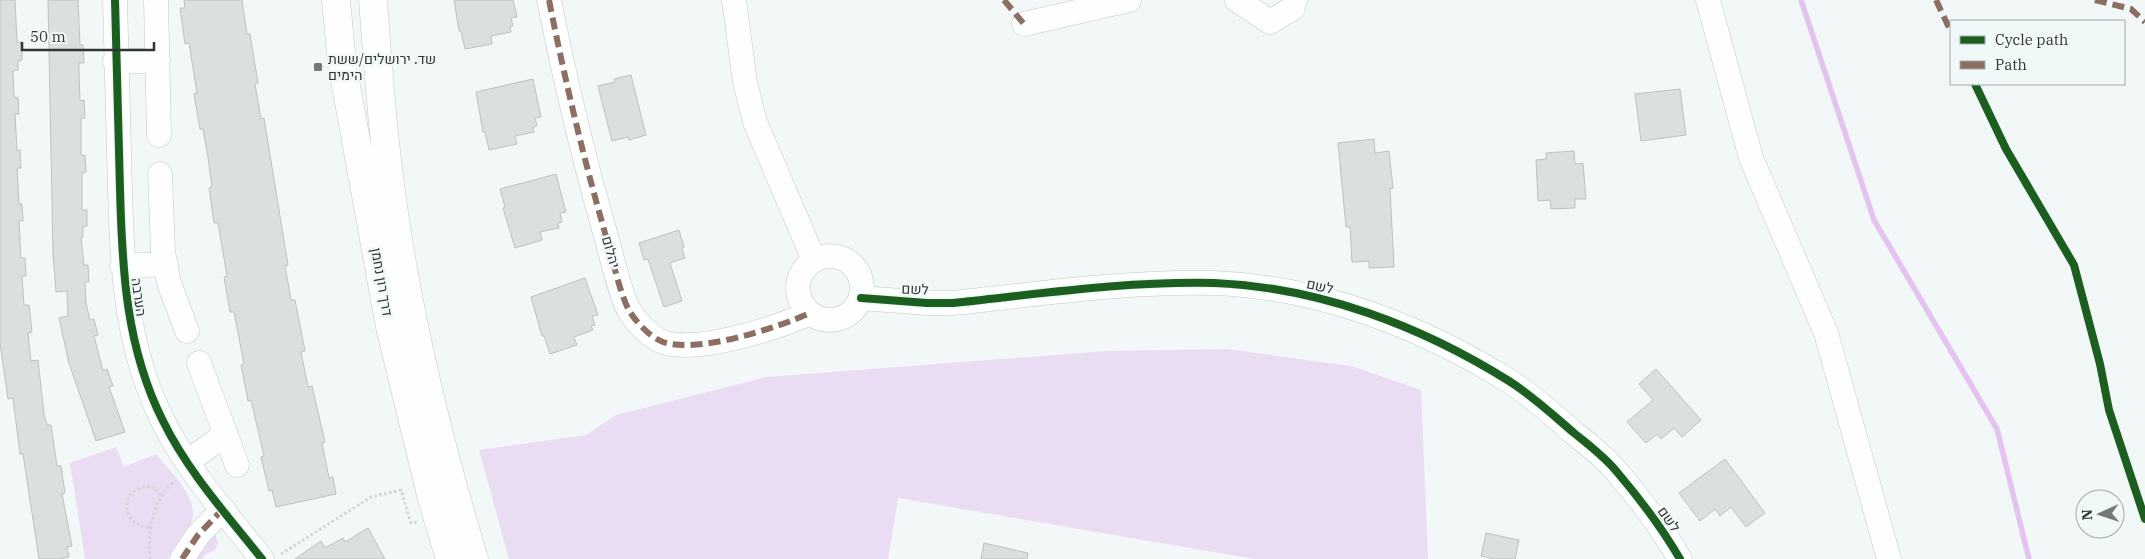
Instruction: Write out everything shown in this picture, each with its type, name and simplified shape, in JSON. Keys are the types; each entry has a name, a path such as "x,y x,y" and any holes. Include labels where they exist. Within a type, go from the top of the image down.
{"main road":[{"name":"דרך רון נחמן","path":"336,0 342,64 390,327 430,490 450,559"},
{"name":"דרך רון נחמן","path":"373,0 386,153 412,311 436,423 454,494 474,559"}],"street":[{"name":"הערבה","path":"115,0 115,61 122,266 128,315 138,357 149,390 182,469 223,509 262,559"},
{"path":"156,0 159,135"},
{"name":"יהלום","path":"549,0 563,70 592,189 614,266 629,311 644,329 663,342 687,346 714,342 763,330 810,313"},
{"path":"734,0 745,82 755,122 814,260"},
{"path":"1024,24 1128,0"},
{"path":"1237,0 1270,22 1293,8 1295,0"},
{"path":"1708,0 1752,158 1826,333 1889,559"},
{"path":"115,61 158,61"},
{"path":"160,174 162,225 169,283 187,331"},
{"path":"835,256 852,264 860,275 863,289 861,298 853,312 839,319 820,319 804,308 798,292 800,277 805,267 814,260 835,256"},
{"path":"122,266 166,264"},
{"name":"לשם","path":"861,298 953,303 1118,286 1215,283 1257,287 1350,306 1392,320 1444,345 1510,382 1557,417 1617,471 1664,533 1680,559"},
{"path":"199,363 237,465"},
{"path":"182,469 226,434"},
{"path":"182,559 198,535 223,509"}],"path":[{"path":"150,559 150,526 161,495 182,469"},
{"path":"150,526 136,524 130,518 128,498 133,492 144,487 156,488 161,495"},
{"path":"274,558 372,496 401,490 411,523 423,522"}],"shaded area":[{"path":"1227,349 1351,366 1421,390 1428,559 1255,559 898,498 888,559 509,559 479,450 586,435 616,415 767,377 1108,351"},
{"path":"116,447 124,467 156,454 176,477 188,495 193,514 191,523 168,559 85,559 70,463"},
{"path":"214,530 218,543 215,550 206,554 202,559 189,559"}],"building":[{"path":"0,0 15,0 17,42 22,42 22,60 18,61 18,70 13,71 14,97 18,98 19,114 15,114 17,151 20,150 21,168 17,168 19,204 22,204 23,221 19,221 21,258 25,258 26,276 22,276 24,305 29,305 32,332 28,333 31,361 38,360 44,414 47,425 51,425 57,466 61,466 65,493 62,494 72,546 67,547 69,557 60,559 39,559 23,454 20,454 13,398 8,399 0,343"},
{"path":"48,0 78,0 80,45 83,45 84,63 79,63 79,73 80,101 84,100 85,118 81,118 81,155 85,155 86,172 82,173 82,210 87,210 87,226 83,227 83,237 81,237 84,265 88,265 89,282 85,282 86,303 90,320 94,319 98,335 94,336 103,371 107,369 113,386 109,387 125,432 96,441 69,363 59,318 68,316 67,291 56,292 53,254"},
{"path":"184,0 242,0 247,34 250,34 258,83 255,84 261,119 264,118 288,265 285,266 291,300 295,300 305,351 301,352 308,387 312,386 325,442 322,443 329,478 333,477 336,494 276,507 272,490 269,491 261,457 264,456 251,400 248,401 241,365 244,364 234,312 230,312 224,277 227,276 218,223 214,223 209,188 212,187 208,157 203,129 200,129 194,94 197,93 189,43 185,44 180,8 185,8"},
{"path":"454,0 513,0 517,17 511,18 513,26 510,27 511,32 491,36 492,44 465,49 461,31 459,31"},
{"path":"631,75 646,135 629,140 628,137 612,141 598,86 615,82 614,79"},
{"path":"533,79 541,117 535,118 537,126 533,127 534,132 515,136 517,144 489,150 485,132 483,132 476,92"},
{"path":"1680,89 1686,135 1641,141 1635,94"},
{"path":"1374,139 1375,153 1389,151 1393,188 1390,189 1394,267 1369,268 1369,261 1352,262 1350,227 1346,227 1338,143"},
{"path":"1574,151 1575,164 1583,163 1586,199 1575,199 1575,208 1551,209 1550,200 1538,201 1536,160 1546,159 1546,153"},
{"path":"556,174 566,212 560,213 562,222 558,223 559,228 540,232 542,240 515,248 503,208 505,207 500,189"},
{"path":"679,230 685,258 670,263 682,301 664,307 648,259 644,260 639,243"},
{"path":"585,278 598,315 592,316 595,325 591,326 593,330 574,337 577,345 550,354 544,336 542,336 531,297"},
{"path":"1656,369 1701,420 1682,437 1674,428 1661,439 1657,434 1646,443 1627,422 1653,400 1639,384"},
{"path":"1725,459 1765,513 1746,527 1731,507 1720,516 1715,509 1700,521 1679,493"},
{"path":"368,528 385,559 295,559 321,541 325,548 343,538 345,542"},
{"path":"1486,533 1519,540 1515,559 1494,559 1481,556"},
{"path":"984,543 1028,553 1027,559 981,559"}],"waterway":[{"path":"1801,0 1874,220 1997,429 2029,559"}],"marked path":[{"path":"549,0 575,120 617,277 623,297 636,321 658,340 678,345 696,345 737,338 778,326 810,313"},
{"path":"1004,0 1024,24"},
{"path":"1936,0 1950,30"},
{"path":"2095,0 2131,9 2145,22"},
{"path":"182,559 198,535 223,509"}],"cycle path":[{"path":"115,0 122,249 128,308 141,365 163,421 184,458 209,493 262,559"},
{"path":"1975,85 2006,149 2074,265 2100,364 2109,410 2145,519"},
{"path":"861,298 953,303 1116,286 1214,283 1292,292 1368,313 1441,343 1509,381 1535,399 1597,451 1612,467 1650,514 1680,559"}],"place":[{"name":"שד. ירושלים/ששת הימים","path":"318,67"}]}
